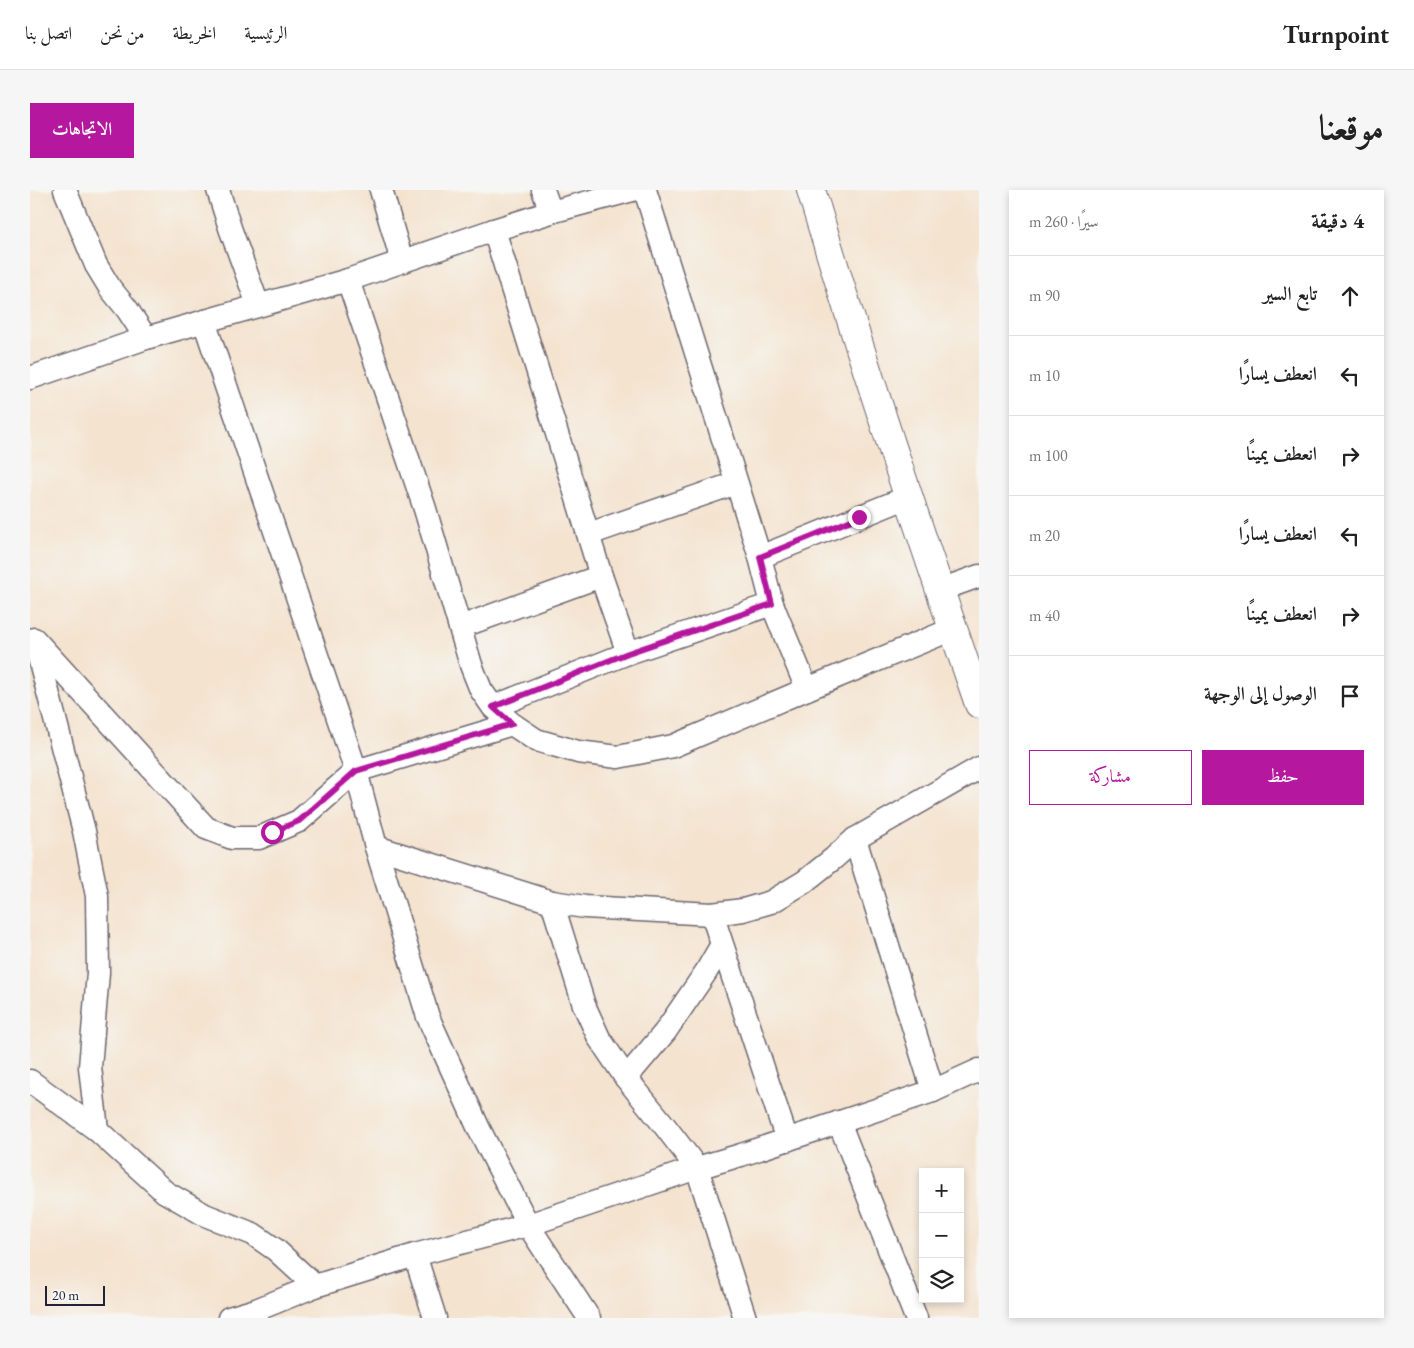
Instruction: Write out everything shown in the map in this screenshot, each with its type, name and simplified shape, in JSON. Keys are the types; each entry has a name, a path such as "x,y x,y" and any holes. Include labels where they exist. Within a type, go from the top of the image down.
{"street":[{"path":"65,190 96,265 146,338"},
{"path":"218,190 258,305"},
{"path":"381,190 402,261"},
{"path":"543,190 550,212"},
{"path":"30,378 146,338 348,280 550,212 633,190"},
{"path":"646,190 760,557 772,604 807,689"},
{"path":"811,190 839,284 908,497 979,704"},
{"path":"494,230 601,576 628,653"},
{"path":"348,280 425,509 471,665 481,690 493,707 512,724 536,740 578,752 618,757 673,746 953,629"},
{"path":"204,321 356,771 376,846 428,1017 478,1129 528,1225 589,1318"},
{"path":"589,534 736,483"},
{"path":"760,557 908,497"},
{"path":"460,626 601,576"},
{"path":"940,590 979,576"},
{"path":"493,707 628,653 772,604"},
{"path":"32,634 206,828 232,838 259,838 299,821 356,771 512,724"},
{"path":"32,634 84,832 97,896 98,973 90,1067 97,1130"},
{"path":"376,846 552,902 585,907 712,914 743,910 771,902 804,882 855,840 979,768"},
{"path":"855,840 933,1091"},
{"path":"552,902 584,1005 599,1038 626,1078 697,1168 745,1318"},
{"path":"712,914 787,1140"},
{"path":"626,1078 665,1032 722,946"},
{"path":"229,1318 255,1314 315,1286 415,1255 528,1225 787,1140 933,1091 979,1070"},
{"path":"30,1081 97,1130 165,1192 205,1215 253,1234 276,1250 315,1286"},
{"path":"839,1122 916,1318"},
{"path":"415,1255 435,1318"}],"route":[{"path":"272,832 299,821 356,771 512,724 493,707 628,653 772,604 760,557 859,517"}]}
